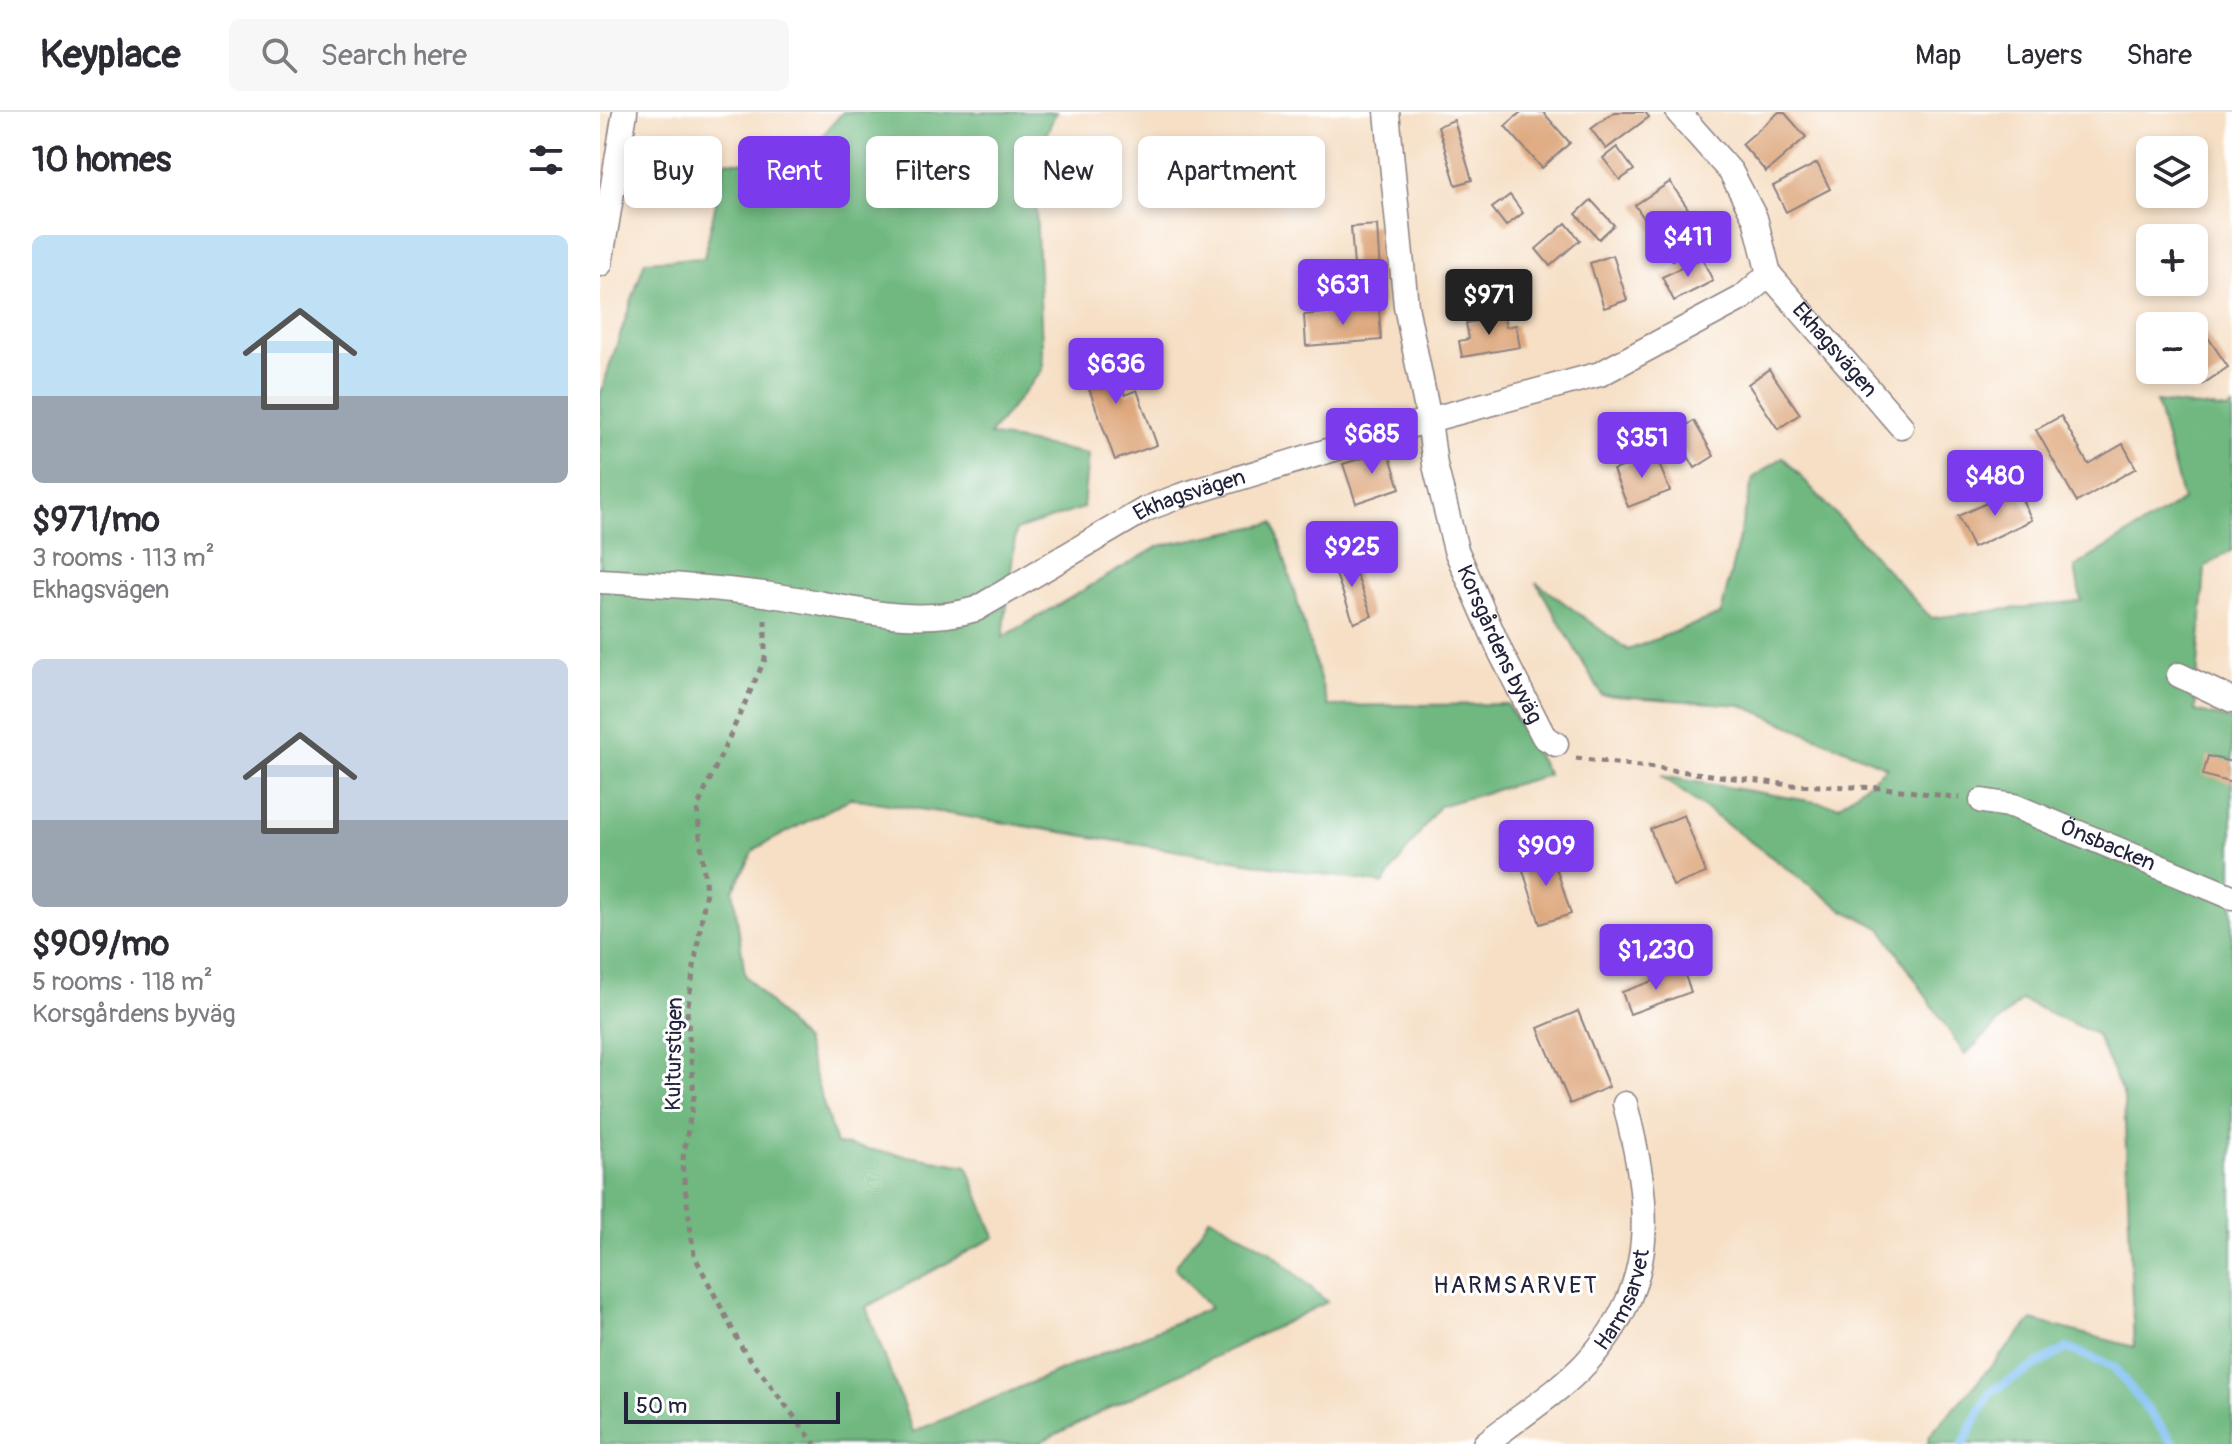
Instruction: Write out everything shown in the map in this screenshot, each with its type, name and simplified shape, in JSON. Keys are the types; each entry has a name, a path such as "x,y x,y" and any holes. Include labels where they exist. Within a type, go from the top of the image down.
{"street":[{"path":"600,264 625,112"},
{"name":"Korsgårdens byväg","path":"1387,112 1414,358 1456,550 1501,653 1544,737 1556,744"},
{"name":"Ekhagsvägen","path":"1678,112 1731,172 1755,218 1769,274 1901,426"},
{"name":"Ekhagsvägen","path":"600,581 712,587 894,616 945,618 976,609 1004,594 1146,509 1429,420 1600,374 1742,298 1769,274"},
{"path":"2179,675 2232,700"},
{"name":"Önsbacken","path":"1982,801 2014,806 2232,897"},
{"name":"Harmsarvet","path":"1485,1444 1586,1364 1610,1333 1633,1291 1643,1263 1646,1210 1639,1158 1625,1104"}],"path":[{"name":"Kulturstigen","path":"770,594 764,628 765,659 697,808 706,891 687,1011 694,1096 682,1164 694,1255 742,1348 815,1444"},
{"name":"Korsgårdens byväg","path":"1556,744 1578,760 1790,785 1885,788 1982,801"}],"green space":[{"path":"843,112 1056,112 1046,136 1014,136 1014,208 1036,208 1043,369 989,435 1088,454 1083,508 1016,530 1003,637 1159,546 1274,523 1328,706 1507,704 1548,775 1439,806 1383,884 851,798 755,849 733,890 745,975 804,1042 836,1144 967,1166 995,1237 866,1307 913,1432 1210,1308 1175,1267 1210,1217 1270,1251 1327,1302 1036,1444 600,1444 600,395 645,261 704,258 715,208 722,208 725,161 738,162 738,208 850,208 850,136 822,136"},
{"path":"2156,402 2228,410 2232,407 2232,550 2205,567 2195,711 2232,720 2232,1444 1928,1444 1930,1435 2032,1320 2134,1347 2124,1097 2096,1034 2021,1000 1965,1055 1881,928 1845,911 1661,776 1839,806 1887,767 1741,705 1602,695 1536,582 1628,650 1721,614 1753,478 1783,457 1931,618 2081,601 2075,567 2183,500"}],"building":[{"path":"1521,112 1543,112 1570,143 1542,168 1505,126"},
{"path":"1614,112 1645,112 1649,117 1606,149 1591,129"},
{"path":"1779,112 1784,112 1806,137 1766,172 1742,144"},
{"path":"1454,120 1472,180 1456,185 1438,126"},
{"path":"1617,147 1634,170 1620,180 1603,158"},
{"path":"1817,163 1830,189 1786,212 1773,186"},
{"path":"1670,182 1708,238 1673,261 1635,205"},
{"path":"1510,195 1523,213 1506,226 1492,208"},
{"path":"1591,200 1614,225 1599,239 1576,214"},
{"path":"1566,223 1580,240 1550,266 1536,249"},
{"path":"1377,225 1382,304 1357,306 1351,227"},
{"path":"1613,255 1627,300 1604,308 1590,263"},
{"path":"1702,258 1713,281 1674,301 1662,277"},
{"path":"1379,308 1381,340 1306,346 1304,315"},
{"path":"1504,317 1506,327 1516,325 1520,347 1462,357 1459,341 1469,339 1466,323"},
{"path":"2208,337 2228,367 2208,381"},
{"path":"1107,345 1125,395 1137,390 1157,445 1115,460 1077,356"},
{"path":"1769,369 1800,414 1778,429 1748,384"},
{"path":"2061,416 2088,464 2123,444 2136,468 2077,502 2036,430"},
{"path":"1694,421 1714,456 1695,468 1674,433"},
{"path":"1388,450 1400,488 1356,503 1343,464"},
{"path":"1655,454 1670,491 1628,507 1613,470"},
{"path":"2017,489 2032,520 1973,548 1958,516"},
{"path":"1349,555 1372,616 1354,623 1331,561"},
{"path":"2208,756 2232,762 2232,783 2203,775"},
{"path":"1684,815 1706,873 1673,886 1650,829"},
{"path":"1551,851 1571,914 1540,924 1520,861"},
{"path":"1683,970 1691,992 1630,1014 1622,992"},
{"path":"1578,1011 1609,1087 1570,1104 1538,1028"}],"waterway":[{"path":"1963,1444 1990,1392 2067,1348 2114,1367 2174,1444"}],"district":[{"name":"HARMSARVET","path":"1516,1285"}]}
